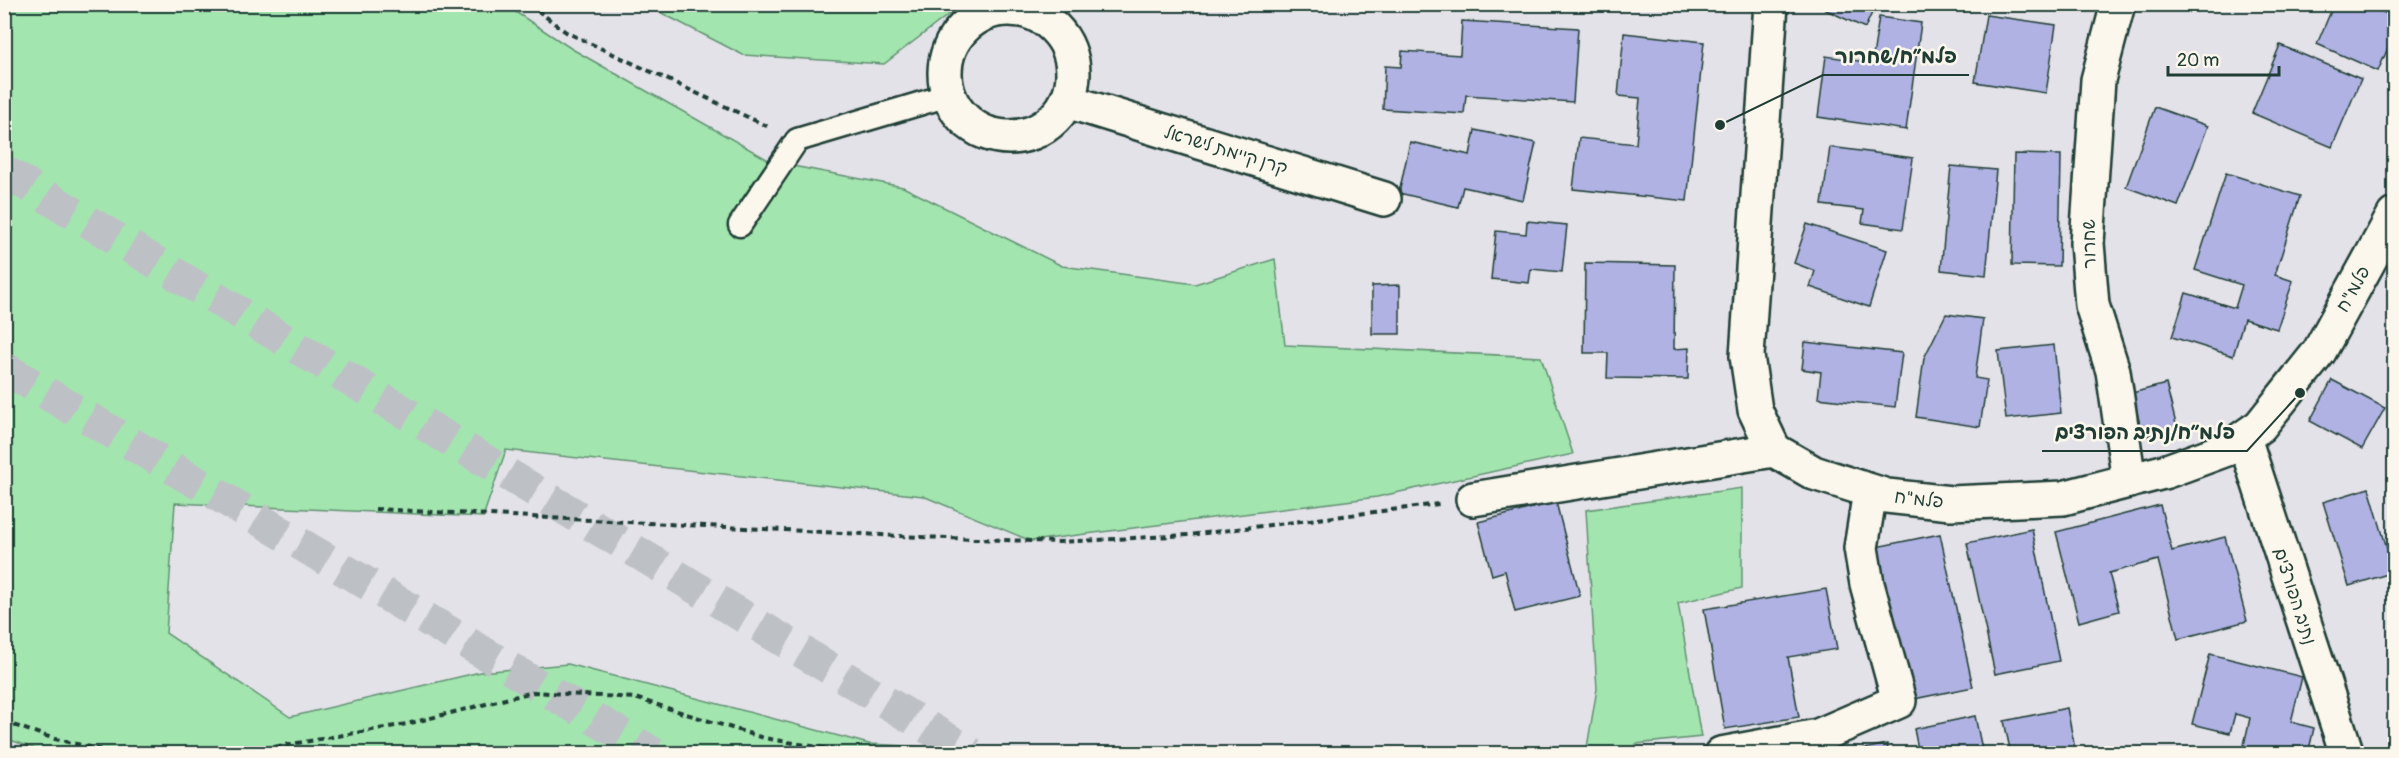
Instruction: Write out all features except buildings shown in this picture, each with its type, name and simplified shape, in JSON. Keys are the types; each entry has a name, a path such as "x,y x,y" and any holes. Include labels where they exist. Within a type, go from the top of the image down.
{"street":[{"path":"1473,499 1774,450 1755,410 1747,356 1771,4"},
{"name":"שחרור","path":"2118,4 2098,80 2086,243 2092,305 2113,371 2129,481"},
{"path":"997,10 1043,10 1066,43 1072,62 1073,82 1067,101 1056,117 1040,129 1019,137 997,136 976,129 960,114 949,95 945,74 949,52 959,33 976,18 997,10"},
{"name":"קרן קיימת לישראל","path":"1067,101 1384,199"},
{"name":"פלמ\"ח","path":"1774,450 1814,473 1870,491 1887,496 1951,503 2063,498 2167,471 2227,449 2260,426 2319,352 2394,215"},
{"name":"נתיב הפורצים","path":"2244,438 2347,753"},
{"path":"1721,753 1818,736 1899,701 1867,584 1861,548 1870,491"}],"lane":[{"path":"740,225 797,140 949,95"}],"path":[{"path":"529,4 566,32 797,140"},
{"path":"375,509 1060,542 1189,535 1473,499"},
{"path":"234,753 407,724 533,692 635,698 765,738 860,753"},
{"path":"4,722 55,739 120,753"}],"green space":[{"path":"4,5 505,5 572,49 772,162 903,187 1062,266 1195,284 1275,259 1285,345 1541,357 1573,454 1377,497 1031,541 923,496 506,450 483,517 175,503 166,633 290,717 480,672 568,664 869,744 1037,753 46,753 5,738"},
{"path":"646,5 961,5 884,64 743,55"},
{"path":"1742,488 1742,588 1678,603 1701,737 1636,744 1635,753 1586,753 1597,689 1586,510"}],"tunnel":[{"path":"4,171 972,754"},
{"path":"4,368 654,754"}],"place":[{"name":"פלמ״ח/שחרור","path":"1720,125"},
{"name":"פלמ״ח/נתיב הפורצים","path":"2300,393"}]}
